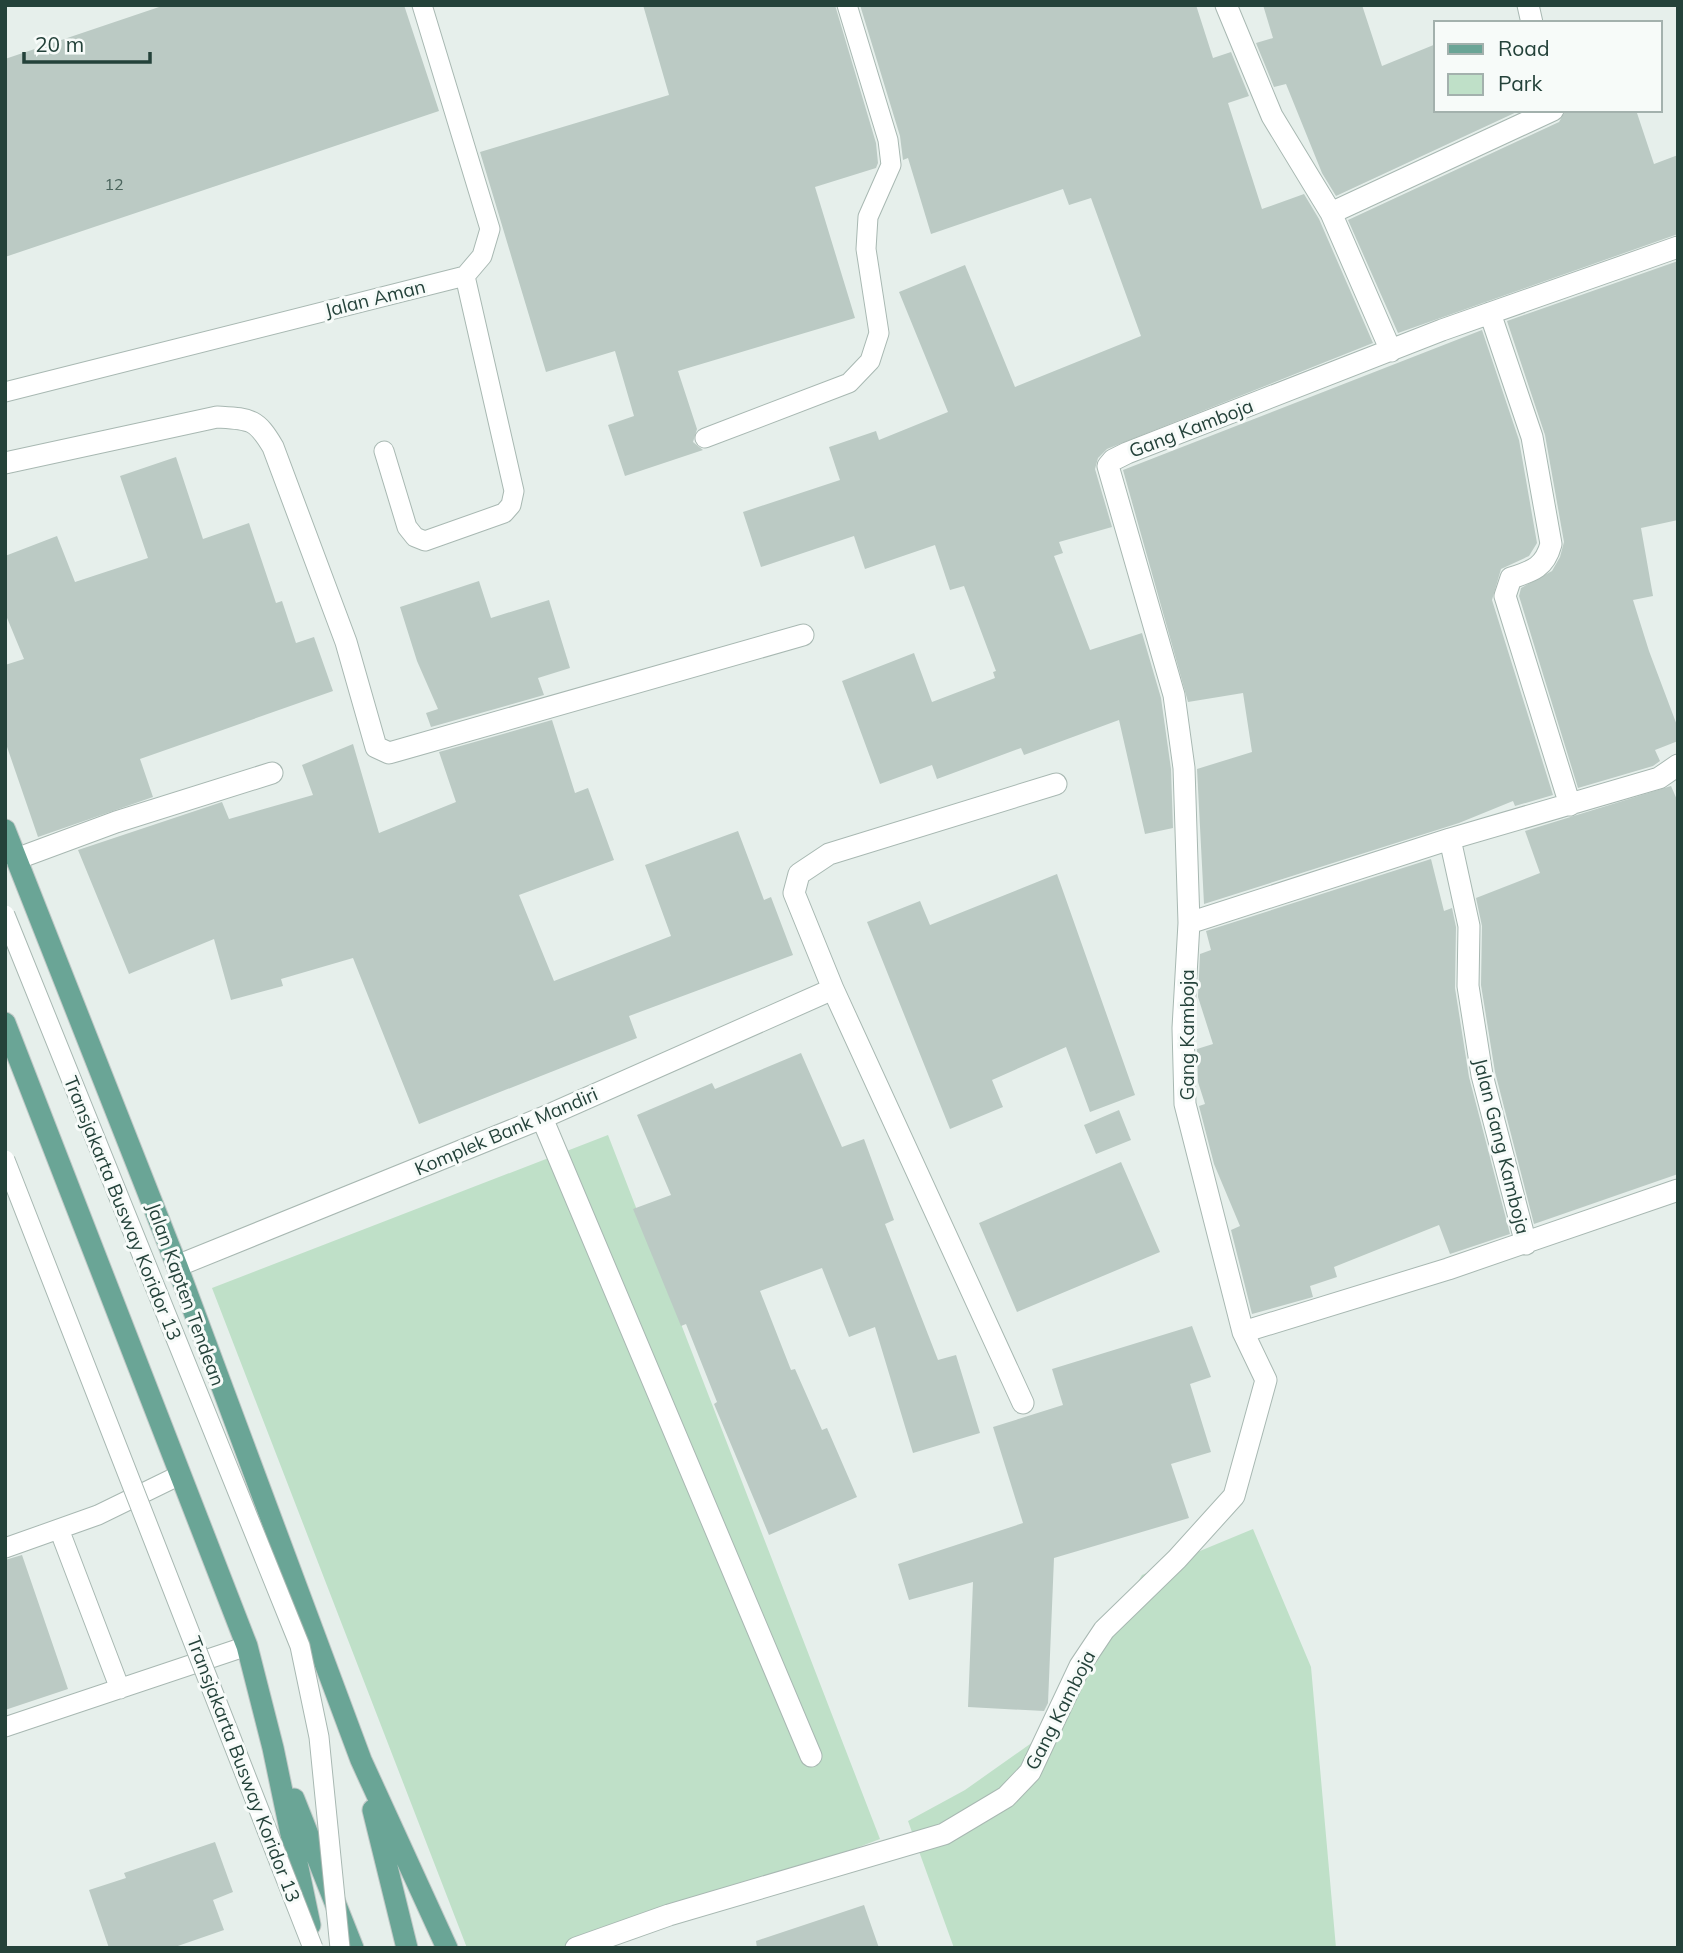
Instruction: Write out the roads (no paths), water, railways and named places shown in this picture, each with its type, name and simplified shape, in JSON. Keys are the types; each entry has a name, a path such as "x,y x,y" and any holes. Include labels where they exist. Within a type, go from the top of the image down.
{"main road":[{"name":"Jalan Kapten Tendean","path":"5,831 177,1266 361,1760 447,1948"},
{"path":"5,1023 247,1646 274,1748 314,1948"},
{"path":"274,1748 353,1948"},
{"name":"Jalan Kapten Tendean","path":"361,1760 407,1948"}],"street":[{"path":"1226,5 1272,116 1331,213 1391,351"},
{"path":"1331,213 1549,112"},
{"name":"Gang Kamboja","path":"576,1948 669,1915 944,1834 1006,1797 1030,1772 1080,1666 1104,1630 1177,1559 1234,1496 1266,1380 1244,1332 1185,1104 1184,1028 1189,923 1184,768 1174,695 1108,466 1113,460 1128,453 1391,351 1678,247"},
{"path":"1490,313 1532,437 1551,544 1547,560 1536,569 1511,578 1505,596 1570,805"},
{"path":"5,463 217,418 246,419 261,426 274,447 346,642 376,747 389,753 803,635"},
{"path":"1189,923 1450,839 1659,778 1678,765"},
{"path":"16,859 116,822 272,773"},
{"path":"1023,1403 833,989 794,893 799,874 829,854 1056,784"},
{"name":"Jalan Gang Kamboja","path":"1244,1332 1527,1244 1482,1075 1468,986 1469,926 1450,839"},
{"name":"Komplek Bank Mandiri","path":"177,1266 541,1118 833,989"},
{"path":"541,1118 811,1756"},
{"path":"1527,1244 1678,1191"}],"lane":[{"path":"384,452 407,527 415,537 425,541 504,513 511,505 514,491 465,276 482,256 490,229 422,5"},
{"path":"705,438 849,383 870,361 879,333 866,249 869,217 891,166 888,140 846,5"},
{"name":"Jalan Aman","path":"5,392 465,276"},
{"name":"Transjakarta Busway Koridor 13","path":"5,915 300,1646 319,1737 340,1948"},
{"name":"Transjakarta Busway Koridor 13","path":"5,1160 314,1948"},
{"path":"5,1548 98,1515 180,1475"},
{"path":"59,1529 120,1689"},
{"path":"5,1727 247,1646"}]}
